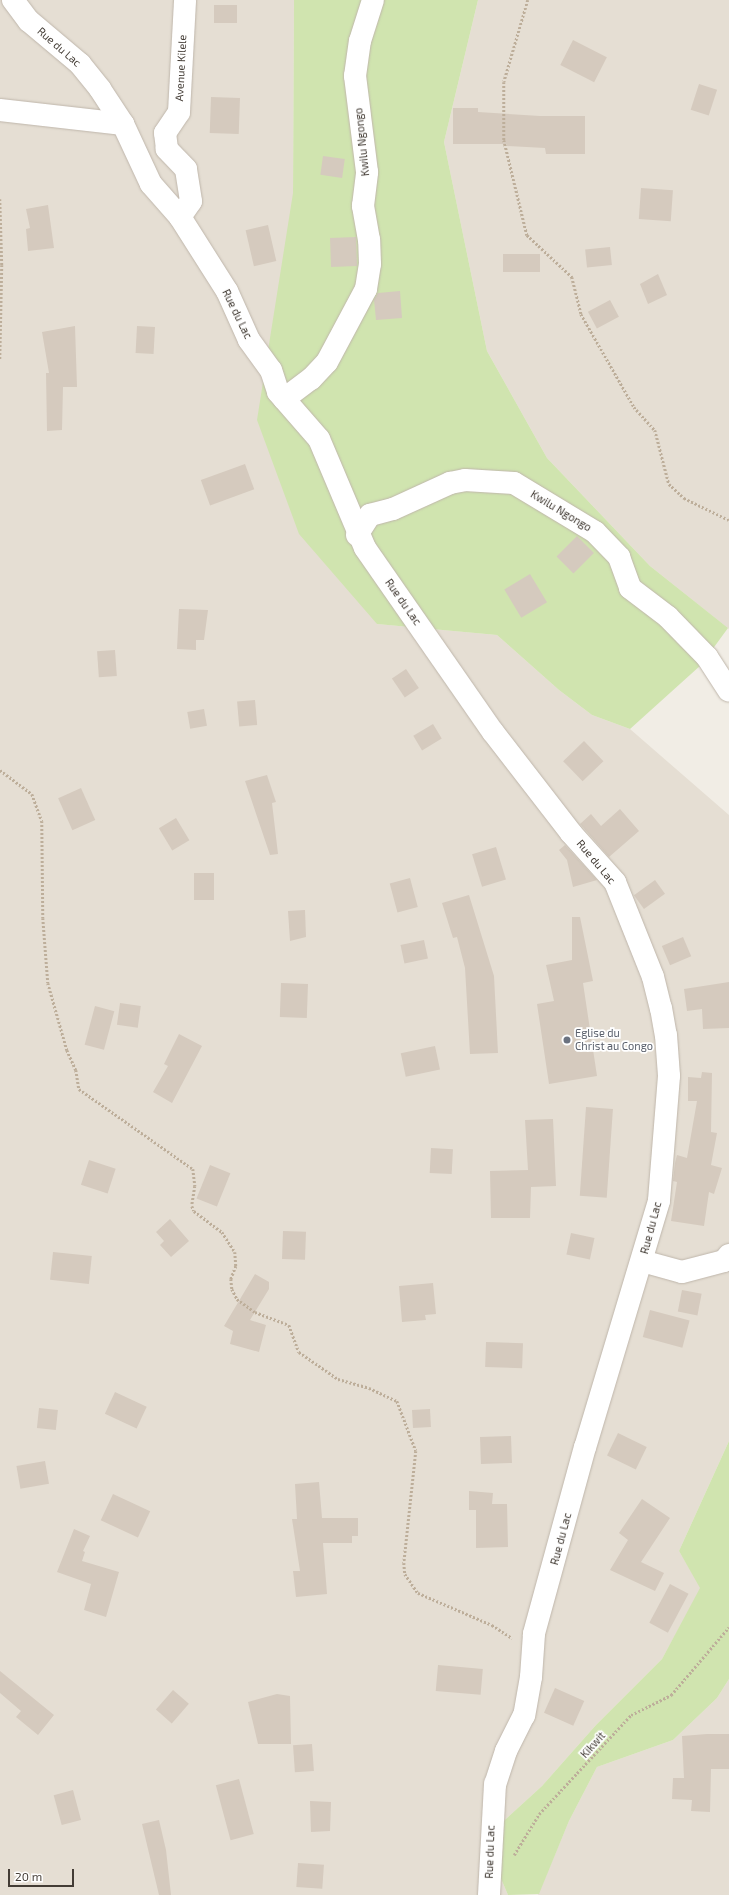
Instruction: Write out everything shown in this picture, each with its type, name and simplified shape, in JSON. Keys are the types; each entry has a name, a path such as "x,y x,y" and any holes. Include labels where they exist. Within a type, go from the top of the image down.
{"street":[{"name":"Rue du Lac","path":"13,0 29,21 80,64 100,89 122,124 151,184 180,217 226,291 248,340 268,364 284,399 308,425 325,450 357,535 493,732 571,833 614,882 653,977 661,1008 666,1035 669,1076 659,1201 585,1447 531,1650 531,1677 524,1715 506,1751 495,1784 489,1895"},
{"name":"Avenue Kilele","path":"180,217 191,200 186,170 167,149 165,133 178,112 185,0"},
{"name":"Kwilu Ngongo","path":"284,399 311,379 327,362 366,289 370,264 369,240 363,206 367,172 355,76 360,41 373,0"},
{"path":"0,110 122,124"},
{"name":"Kwilu Ngongo","path":"357,535 370,515 393,509 450,483 465,480 514,483 594,532 619,557 630,588 668,617 707,657 729,691"},
{"path":"642,1261 682,1272 724,1261 729,1255"}],"path":[{"path":"528,0 504,82 504,140 527,235 572,277 581,314 634,407 655,430 668,484 684,498 729,520"},
{"path":"0,199 2,265 0,360"},
{"path":"0,770 32,794 42,821 43,918 48,983 67,1050 76,1070 79,1089 193,1169 195,1186 192,1206 194,1211 222,1232 235,1252 236,1266 231,1279 232,1289 237,1299 255,1312 289,1325 299,1352 332,1375 369,1388 397,1401 416,1451 404,1563 405,1574 418,1593 492,1625 531,1650"},
{"name":"Kikwit","path":"510,1861 539,1814 630,1715 671,1695 729,1627"}],"shaded area":[{"path":"0,0 294,0 293,193 377,624 497,635 559,690 592,715 630,729 729,815 729,1441 679,1551 701,1588 662,1659 596,1725 542,1786 484,1839 508,1895 0,1895"},
{"path":"478,0 729,0 729,629 650,566 547,458 487,351 444,142"},
{"path":"729,1679 729,1895 538,1895 569,1821 597,1767 673,1740 717,1698"}],"green space":[{"path":"294,0 478,0 444,142 487,351 547,458 650,566 728,628 701,665 630,729 592,715 559,690 497,635 377,624 299,534 257,420 293,193"},
{"path":"729,1441 729,1679 717,1698 673,1740 597,1767 569,1821 539,1894 508,1895 484,1839 542,1786 596,1725 662,1659 700,1588 679,1551"}],"building":[{"path":"214,5 237,5 237,23 214,23"},
{"path":"573,40 607,57 594,82 560,65"},
{"path":"699,84 717,90 709,116 691,110"},
{"path":"211,97 240,98 239,134 210,133"},
{"path":"453,108 478,108 478,112 540,116 585,116 585,154 546,154 545,148 507,146 507,144 453,144"},
{"path":"323,156 345,159 342,178 320,175"},
{"path":"641,188 673,190 671,221 639,219"},
{"path":"48,205 54,248 28,251 26,229 30,228 26,209"},
{"path":"268,225 276,261 254,266 246,230"},
{"path":"356,237 357,266 331,267 330,238"},
{"path":"610,247 612,265 587,268 585,250"},
{"path":"503,254 540,254 540,272 503,272"},
{"path":"658,274 667,295 648,304 640,284"},
{"path":"400,291 402,318 376,320 374,300 378,293"},
{"path":"610,300 619,317 597,329 588,312"},
{"path":"75,326 77,387 63,387 62,430 47,431 46,373 49,373 42,332"},
{"path":"137,326 155,327 154,354 136,353"},
{"path":"245,464 254,489 210,505 201,480"},
{"path":"577,536 594,553 573,573 556,557"},
{"path":"530,574 547,602 521,618 504,589"},
{"path":"179,609 208,610 204,640 196,640 196,650 177,649"},
{"path":"115,650 117,676 99,677 97,651"},
{"path":"406,669 419,688 405,698 392,679"},
{"path":"255,700 257,725 239,726 237,702"},
{"path":"204,709 207,726 190,729 187,712"},
{"path":"433,724 442,739 422,750 413,736"},
{"path":"584,741 603,761 583,781 563,761"},
{"path":"267,775 276,802 272,803 278,854 270,855 245,781"},
{"path":"81,788 95,820 72,830 58,798"},
{"path":"620,809 639,831 609,857 580,824 591,814 601,826"},
{"path":"176,818 189,840 172,851 159,828"},
{"path":"565,845 597,880 573,887 567,860 559,850"},
{"path":"496,847 506,880 482,887 472,854"},
{"path":"194,873 214,873 214,900 194,900"},
{"path":"410,878 418,907 397,912 390,883"},
{"path":"655,880 665,894 644,909 634,895"},
{"path":"469,895 494,976 498,1053 470,1054 465,968 457,937 453,938 442,903"},
{"path":"305,910 306,937 290,941 288,911"},
{"name":"Eglise du Christ au Congo","path":"572,917 580,917 593,981 583,983 597,1076 549,1084 537,1004 554,1001 546,965 572,960"},
{"path":"683,937 691,956 670,965 662,946"},
{"path":"424,940 428,959 404,964 401,945"},
{"path":"729,982 729,1028 703,1029 702,1009 687,1011 684,989"},
{"path":"281,983 308,984 307,1018 280,1017"},
{"path":"120,1003 141,1006 138,1028 117,1025"},
{"path":"95,1006 114,1011 104,1050 85,1045"},
{"path":"179,1034 202,1046 172,1103 153,1092 168,1066 164,1064"},
{"path":"435,1046 440,1069 406,1077 401,1053"},
{"path":"702,1072 712,1073 711,1132 717,1133 711,1165 722,1168 714,1194 709,1192 704,1226 671,1221 677,1182 673,1181 675,1163 677,1155 687,1158 697,1101 688,1101 688,1077 701,1078"},
{"path":"586,1107 613,1109 607,1198 580,1196"},
{"path":"553,1119 556,1186 531,1187 530,1218 491,1218 490,1171 528,1170 525,1120"},
{"path":"431,1148 453,1149 452,1174 430,1173"},
{"path":"89,1160 116,1169 108,1193 81,1185"},
{"path":"210,1165 230,1173 217,1207 197,1198"},
{"path":"170,1219 189,1241 171,1257 160,1245 164,1241 156,1232"},
{"path":"283,1231 306,1232 305,1260 282,1259"},
{"path":"571,1233 594,1238 590,1260 566,1255"},
{"path":"53,1252 92,1256 89,1284 50,1280"},
{"path":"255,1274 269,1282 269,1289 250,1320 266,1325 259,1352 230,1344 233,1331 224,1326"},
{"path":"433,1283 436,1314 425,1315 426,1320 402,1322 399,1286"},
{"path":"682,1290 702,1294 697,1315 678,1312"},
{"path":"650,1310 690,1321 682,1348 643,1337"},
{"path":"486,1342 523,1343 522,1368 485,1367"},
{"path":"115,1392 147,1407 137,1429 105,1414"},
{"path":"39,1408 58,1410 56,1430 37,1428"},
{"path":"430,1409 431,1427 413,1428 412,1410"},
{"path":"618,1433 647,1447 636,1469 607,1455"},
{"path":"511,1436 512,1463 481,1464 480,1437"},
{"path":"45,1461 49,1484 20,1489 16,1466"},
{"path":"319,1482 322,1518 358,1518 358,1536 352,1536 352,1543 323,1543 327,1594 296,1597 293,1571 300,1571 292,1519 297,1519 295,1484"},
{"path":"469,1491 493,1493 492,1504 507,1504 508,1547 476,1548 476,1510 469,1510"},
{"path":"113,1494 150,1511 138,1538 101,1520"},
{"path":"642,1499 670,1518 641,1562 664,1573 655,1591 610,1570 628,1540 619,1533"},
{"path":"74,1529 90,1536 83,1551 85,1552 82,1561 119,1572 106,1617 84,1610 91,1584 57,1572"},
{"path":"670,1584 689,1594 668,1633 649,1623"},
{"path":"438,1665 483,1669 481,1695 436,1691"},
{"path":"0,1671 54,1715 38,1735 16,1717 21,1711 0,1693"},
{"path":"555,1688 584,1701 573,1726 544,1713"},
{"path":"173,1690 189,1704 172,1723 156,1710"},
{"path":"277,1694 290,1696 291,1744 258,1744 248,1702"},
{"path":"729,1734 729,1769 711,1769 710,1812 691,1811 692,1800 672,1799 673,1778 684,1778 682,1736"},
{"path":"312,1744 314,1771 295,1772 293,1745"},
{"path":"239,1779 254,1834 231,1840 216,1785"},
{"path":"73,1790 81,1820 62,1825 54,1795"},
{"path":"310,1801 331,1802 330,1831 311,1832"},
{"path":"159,1820 166,1850 171,1895 159,1895 142,1824"},
{"path":"298,1863 324,1865 322,1889 296,1887"}],"place":[{"name":"Eglise du Christ au Congo","path":"567,1040"}]}
